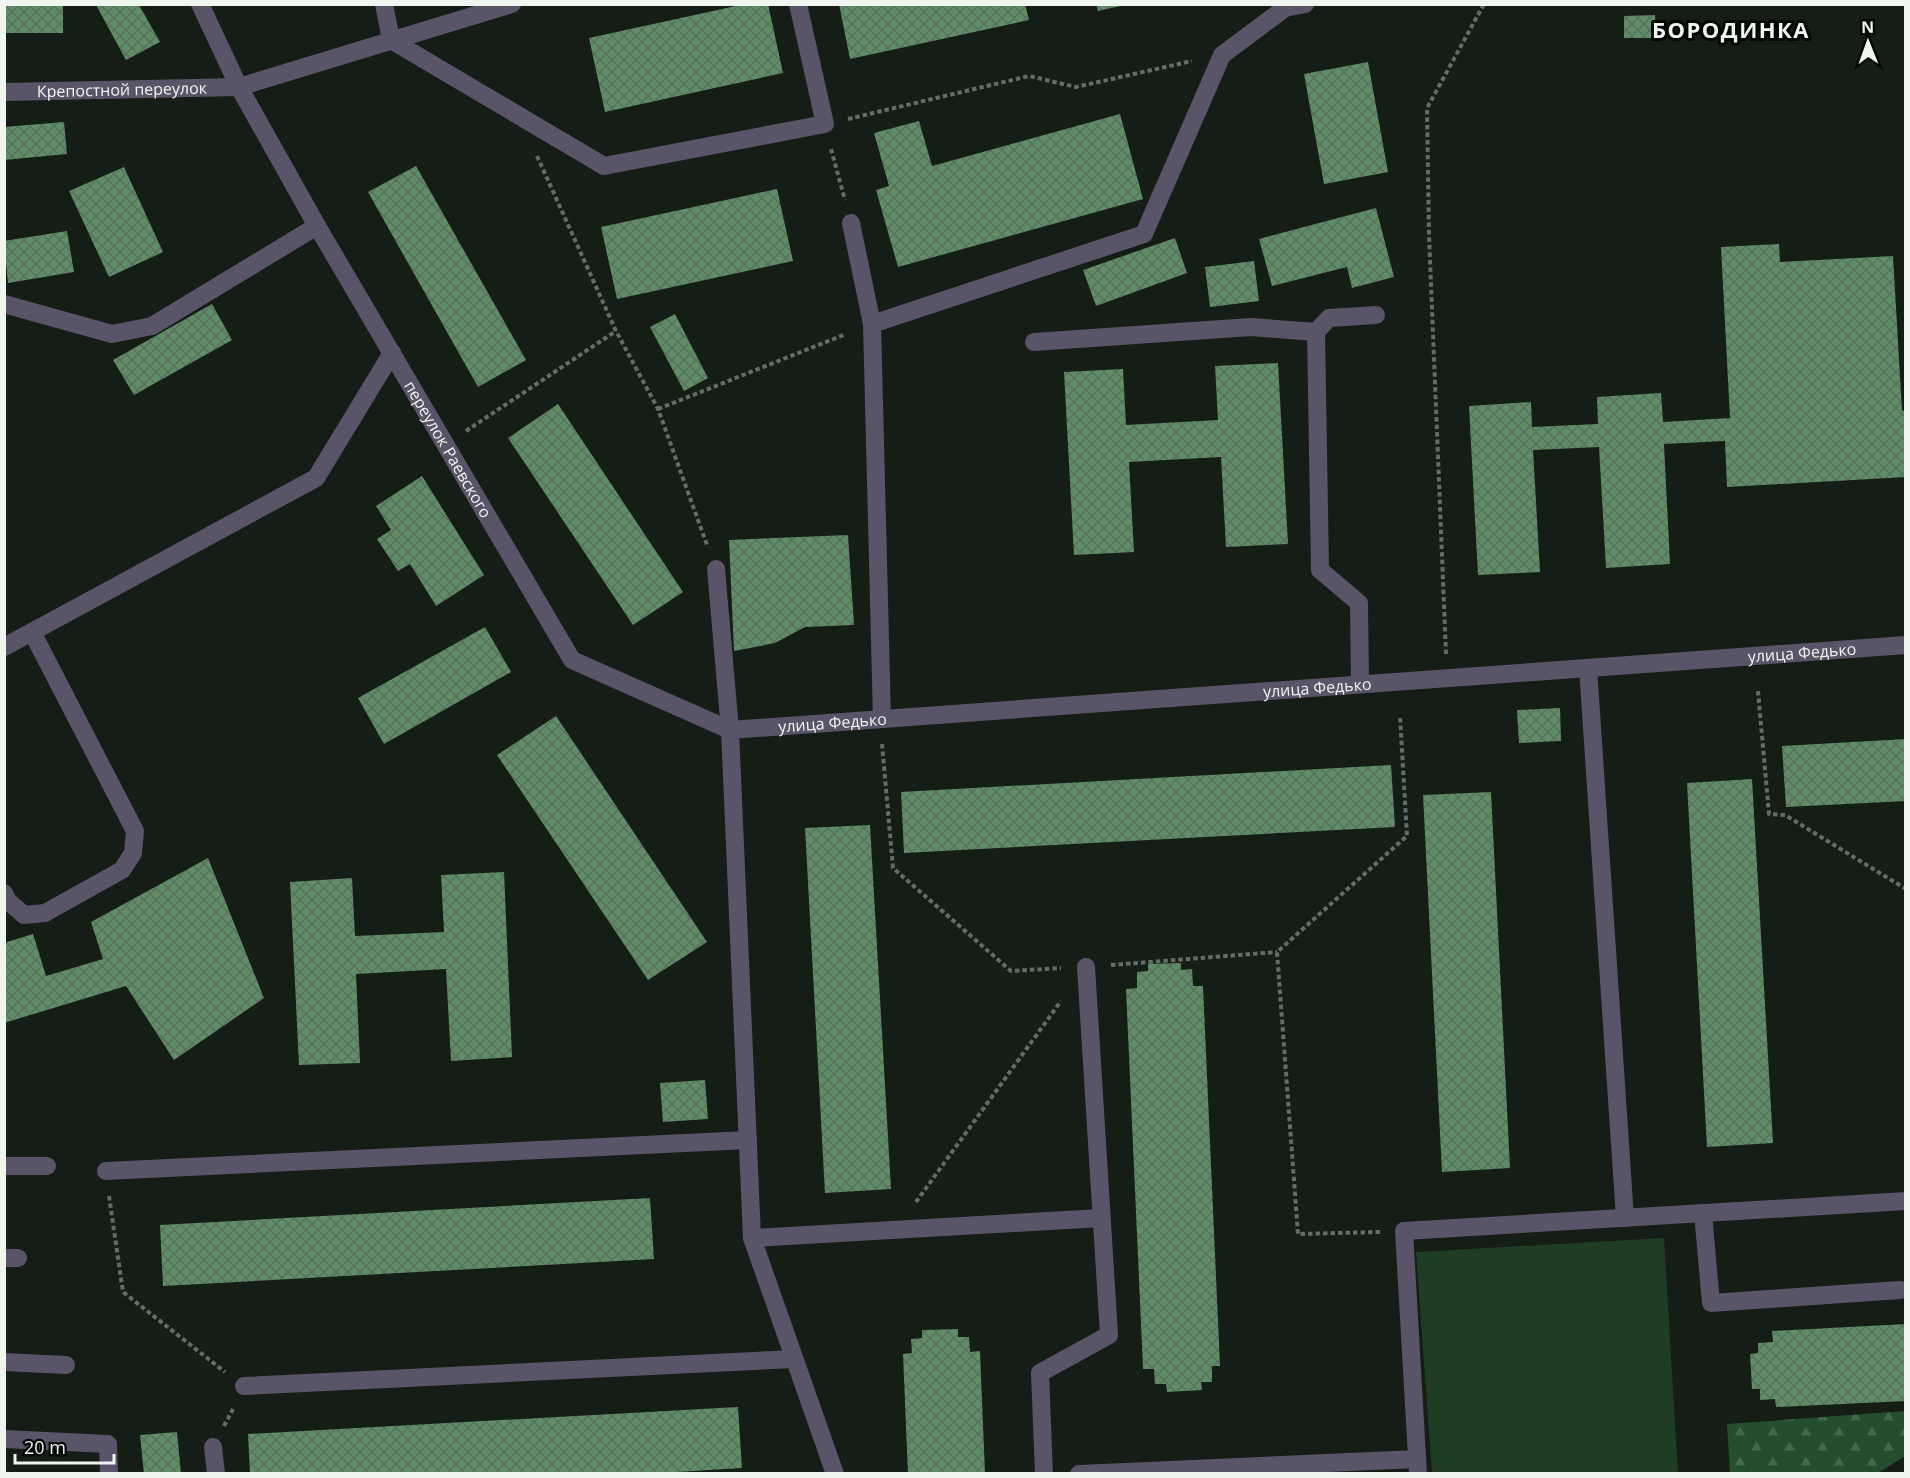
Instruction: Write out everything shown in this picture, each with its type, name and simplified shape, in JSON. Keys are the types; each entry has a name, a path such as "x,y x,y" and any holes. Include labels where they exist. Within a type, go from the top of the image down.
{"street":[{"name":"переулок Раевского","path":"200,4 239,87 317,226 572,660 730,730"},
{"path":"384,4 391,40 604,166 825,124 798,4"},
{"path":"239,87 275,78 512,4"},
{"path":"872,324 1144,234 1222,55 1285,8 1305,4"},
{"name":"Крепостной переулок","path":"4,92 239,87"},
{"path":"851,224 872,324 882,719"},
{"path":"4,304 112,334 152,326 317,226"},
{"path":"1360,684 1359,603 1320,570 1316,332 1329,318 1376,315"},
{"path":"1034,342 1251,327 1316,332"},
{"path":"4,647 316,478 392,353"},
{"path":"716,569 730,730 752,1238 835,1473"},
{"path":"4,893 8,901 24,915 45,913 122,870 133,853 135,831 32,632"},
{"name":"улица Федько","path":"730,730 1905,645"},
{"path":"1588,668 1625,1218"},
{"path":"1044,1473 1040,1373 1109,1335 1086,967"},
{"path":"106,1171 748,1140"},
{"path":"4,1166 47,1166"},
{"path":"1079,1473 1418,1466 1404,1231 1905,1201"},
{"path":"1703,1213 1711,1303 1900,1290"},
{"path":"752,1238 1101,1218"},
{"path":"244,1386 794,1359"},
{"path":"4,1362 66,1365"},
{"path":"4,1439 108,1444 109,1473"},
{"path":"213,1447 216,1473"}],"path":[{"path":"1448,678 1429,235 1426,108 1485,4"},
{"path":"851,224 825,124 1029,76 1076,87 1222,55"},
{"path":"518,115 616,331 658,409 716,569"},
{"path":"658,409 872,324"},
{"path":"465,432 616,331"},
{"path":"1758,691 1769,813 1785,815 1905,889"},
{"path":"882,754 893,868 1011,971 1086,967 1277,952 1407,836 1400,716"},
{"path":"1277,952 1298,1234 1404,1231"},
{"path":"895,1230 1086,967"},
{"path":"106,1171 123,1292 244,1386 213,1447"}],"green space":[{"path":"1664,1238 1678,1473 1432,1473 1416,1252"},
{"path":"1905,1411 1905,1456 1878,1473 1730,1473 1727,1424"}],"building":[{"path":"4,4 63,4 63,33 4,33"},
{"path":"745,4 768,4 783,73 605,112 589,38"},
{"path":"839,4 1025,4 1029,20 850,59"},
{"path":"1096,4 1125,4 1125,5 1098,11"},
{"path":"96,5 139,5 160,42 126,60"},
{"path":"1655,15 1656,38 1624,38 1624,16"},
{"path":"1368,62 1388,172 1324,184 1304,74"},
{"path":"1120,114 1143,199 898,267 876,190 889,186 874,133 919,121 932,166"},
{"path":"64,122 67,154 4,160 4,127"},
{"path":"416,166 526,360 478,387 368,192"},
{"path":"124,167 163,252 109,277 69,191"},
{"path":"777,189 793,261 617,299 601,227"},
{"path":"1376,208 1394,277 1352,288 1347,267 1272,286 1259,239"},
{"path":"67,231 74,272 8,283 4,241"},
{"path":"1175,238 1187,273 1096,306 1083,270"},
{"path":"1779,244 1780,262 1893,256 1902,411 1906,410 1906,477 1727,487 1725,441 1664,444 1670,564 1606,568 1599,447 1533,450 1540,572 1478,575 1469,406 1531,402 1532,427 1598,424 1597,397 1661,393 1663,422 1730,418 1721,247"},
{"path":"1254,261 1259,301 1210,307 1205,267"},
{"path":"212,304 232,340 134,395 113,360"},
{"path":"675,314 708,378 684,391 650,327"},
{"path":"1278,363 1288,544 1226,547 1221,457 1129,462 1134,552 1074,555 1064,372 1123,369 1126,425 1218,420 1215,366"},
{"path":"558,404 683,592 633,625 508,438"},
{"path":"422,476 484,575 436,606 410,564 398,571 377,539 391,530 376,506"},
{"path":"848,535 854,625 805,627 775,643 734,651 729,540"},
{"path":"485,627 511,672 384,744 358,698"},
{"path":"1560,708 1561,741 1519,743 1517,710"},
{"path":"556,716 707,942 648,980 497,755"},
{"path":"1906,739 1906,801 1786,807 1782,746"},
{"path":"1391,765 1395,827 904,853 901,792"},
{"path":"1752,779 1773,1143 1707,1147 1687,783"},
{"path":"1491,792 1510,1168 1442,1172 1423,795"},
{"path":"870,825 891,1189 825,1193 805,828"},
{"path":"208,858 264,998 174,1060 126,986 4,1023 4,943 33,934 46,976 103,959 91,922"},
{"path":"504,872 512,1057 451,1061 446,969 356,974 360,1063 299,1065 290,882 352,878 355,936 444,932 441,875"},
{"path":"1181,963 1181,970 1192,969 1193,986 1203,986 1220,1366 1212,1366 1212,1382 1201,1382 1202,1390 1167,1392 1166,1384 1155,1384 1154,1369 1143,1369 1126,989 1137,988 1137,972 1148,971 1148,964"},
{"path":"705,1080 708,1119 663,1122 660,1083"},
{"path":"650,1198 654,1259 163,1286 160,1225"},
{"path":"1906,1324 1906,1401 1776,1407 1775,1399 1760,1400 1760,1389 1752,1389 1750,1354 1758,1353 1758,1343 1773,1342 1772,1331"},
{"path":"958,1329 958,1337 969,1337 970,1352 980,1351 985,1474 908,1474 903,1354 912,1353 911,1339 922,1338 922,1330"},
{"path":"738,1407 742,1468 644,1474 250,1474 248,1434"},
{"path":"177,1432 181,1474 144,1474 140,1435"}],"district":[{"name":"БОРОДИНКА","path":"1731,29"}]}
